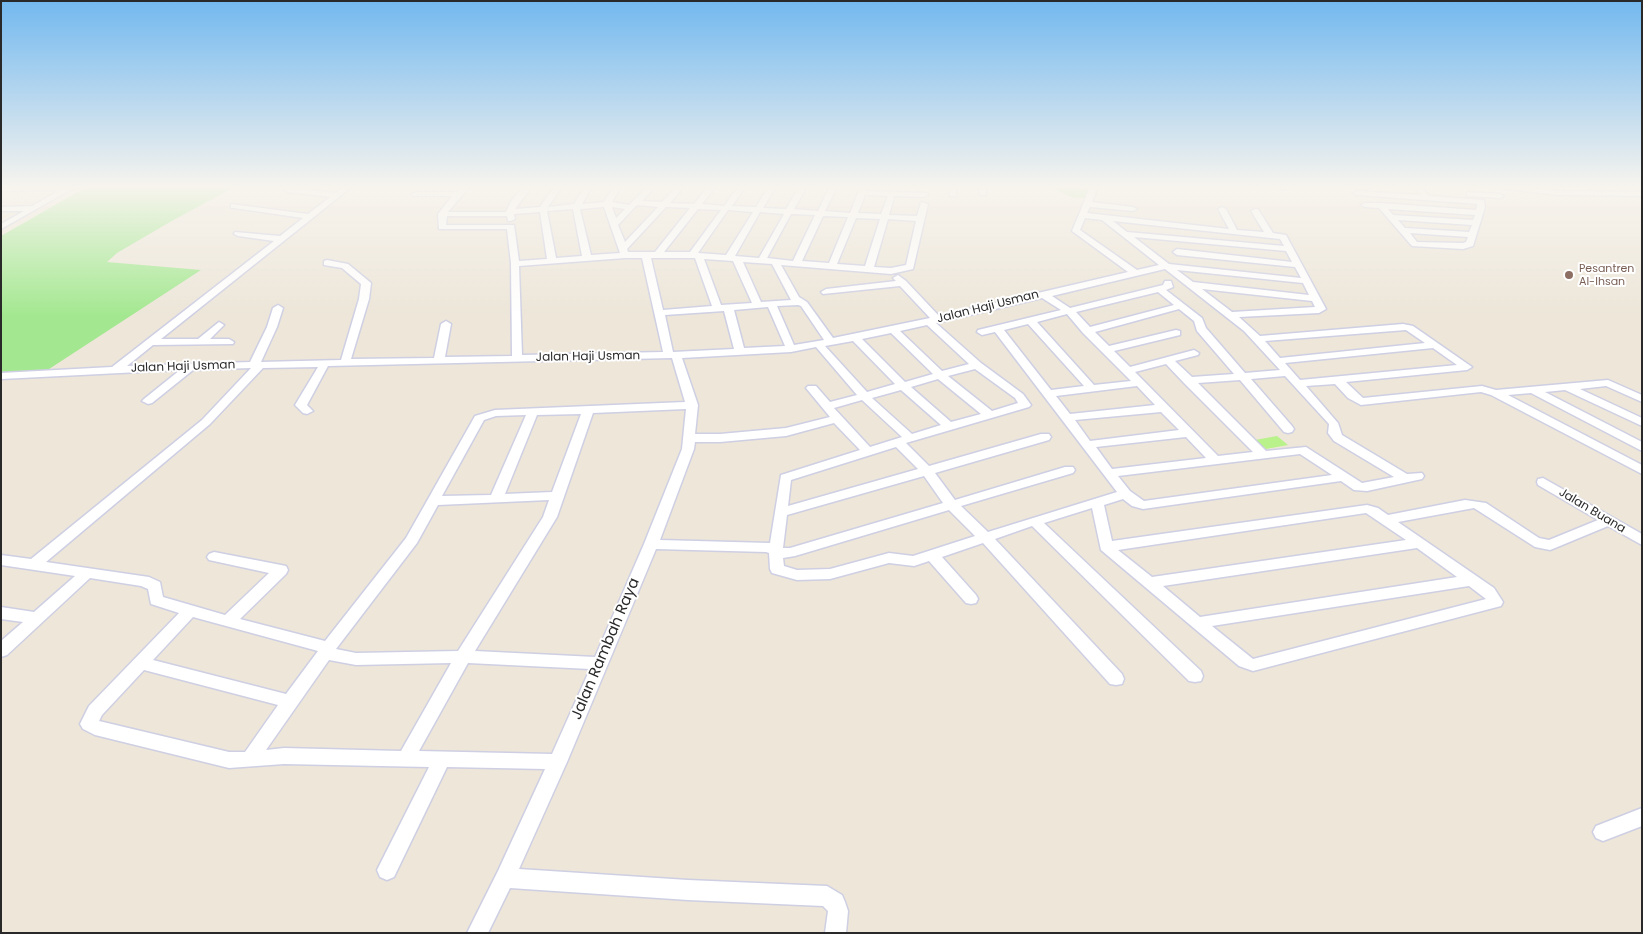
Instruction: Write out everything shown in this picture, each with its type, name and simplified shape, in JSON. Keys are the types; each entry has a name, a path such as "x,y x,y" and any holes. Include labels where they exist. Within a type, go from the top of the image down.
{"street":[{"path":"116,369 295,229"},
{"path":"511,229 515,264 517,359"},
{"path":"547,229 552,260"},
{"path":"581,229 587,258"},
{"path":"616,229 624,252"},
{"path":"624,252 644,229"},
{"path":"656,255 678,229"},
{"path":"696,256 713,229"},
{"path":"733,258 748,229"},
{"path":"761,261 780,229"},
{"path":"796,264 814,229"},
{"path":"832,266 848,229"},
{"path":"869,269 880,229"},
{"path":"515,264 587,258 624,252 646,255 733,258 891,271 910,267 920,229"},
{"path":"1077,229 1076,231 1135,272"},
{"path":"1119,229 1231,315 1257,339 1333,423 1334,433 1338,438 1404,478"},
{"path":"1196,229 1283,237 1321,309 1231,315"},
{"path":"1233,229 1235,233"},
{"path":"1266,229 1270,236"},
{"path":"1402,230 1415,244 1468,246 1475,229"},
{"path":"1402,230 1473,235"},
{"path":"238,234 281,239"},
{"path":"1126,234 1290,249"},
{"path":"1175,239 1179,268"},
{"path":"1177,252 1299,265"},
{"name":"Jalan Rambah Raya","path":"477,933 505,878 558,762 651,544 690,438 692,405 672,355 659,313 646,255"},
{"path":"696,256 717,308"},
{"path":"733,258 757,304"},
{"path":"775,262 801,303 831,343"},
{"path":"327,263 345,266 366,283 364,298 345,362"},
{"path":"813,264 820,277"},
{"path":"1166,266 1307,281"},
{"name":"Jalan Haji Usman","path":"1,376 191,366 672,355 791,350 893,330 1166,266"},
{"path":"891,271 933,321 977,365 1019,396 1025,404 785,478 776,550 777,569 798,575 830,574 889,558 914,561 1034,521 1125,494"},
{"path":"826,292 903,283"},
{"path":"982,332 1168,287 1168,283"},
{"path":"1192,285 1315,299"},
{"path":"1159,289 1200,320 1201,329 1288,429"},
{"path":"1043,294 1069,312 1187,434 1215,460"},
{"path":"659,313 757,304 801,303"},
{"path":"772,306 791,350"},
{"path":"1087,331 1181,306"},
{"path":"33,565 206,422 257,365 278,308"},
{"path":"729,310 740,351"},
{"path":"1031,321 1092,389"},
{"path":"439,360 446,324"},
{"path":"201,342 219,325"},
{"path":"1257,339 1403,327 1409,328 1467,367 1298,384"},
{"path":"998,329 1065,418 1131,500 1144,505 1344,477"},
{"path":"893,330 941,376 988,414"},
{"path":"1106,350 1176,333"},
{"path":"856,338 903,386 949,426"},
{"path":"151,342 229,342"},
{"path":"819,345 904,440 951,504 986,538 1116,679"},
{"path":"1277,361 1436,346"},
{"path":"1127,371 1194,353"},
{"path":"1167,359 1262,454"},
{"path":"306,411 301,405 325,363"},
{"path":"826,407 977,365"},
{"path":"148,401 191,366"},
{"path":"1188,381 1242,375 1288,373"},
{"path":"1338,380 1352,396 1361,402 1482,389 1495,393 1642,470"},
{"path":"1047,394 1138,383"},
{"path":"1495,393 1608,383 1642,399"},
{"path":"1565,386 1642,423"},
{"path":"812,388 837,420 868,451"},
{"path":"1530,389 1642,447"},
{"path":"250,760 327,651 412,540 479,418 495,413 692,405"},
{"path":"1065,418 1162,408"},
{"path":"406,759 462,657 535,542 559,496 588,410"},
{"path":"496,499 533,412"},
{"path":"690,438 720,438 786,432 837,420"},
{"path":"1086,445 1187,434"},
{"path":"782,512 1045,437"},
{"path":"1109,473 1302,450 1308,452 1359,487 1418,476"},
{"path":"651,544 768,547 790,553 1069,470"},
{"name":"Jalan Buana","path":"1543,482 1642,540"},
{"path":"433,501 559,496"},
{"path":"1097,502 1106,547 1245,662 1260,665 1496,602 1489,592 1373,511 1361,510 1106,547"},
{"path":"1387,520 1465,504 1474,504 1481,506 1535,542 1550,545 1608,521"},
{"path":"1034,521 1194,676"},
{"path":"1148,582 1420,543"},
{"path":"932,555 971,599"},
{"path":"214,557 281,570 228,621"},
{"path":"1,560 150,583 155,586 156,600 356,659 462,657 600,662"},
{"path":"1,651 88,572"},
{"path":"1196,623 1472,580"},
{"path":"190,611 95,711 89,724 95,728 229,760 250,760 275,756 558,762"},
{"path":"1,612 37,618"},
{"path":"141,662 290,702"},
{"path":"387,870 442,760"},
{"path":"1603,832 1642,816"},
{"path":"505,878 827,896 835,902 838,911 835,933"}],"green space":[{"path":"14,229 159,229 117,253 107,262 201,270 46,371 1,374 1,236"},
{"path":"1277,436 1288,445 1266,449 1255,440"}],"place":[{"name":"Pesantren Al-Ihsan","path":"1569,275"}]}
